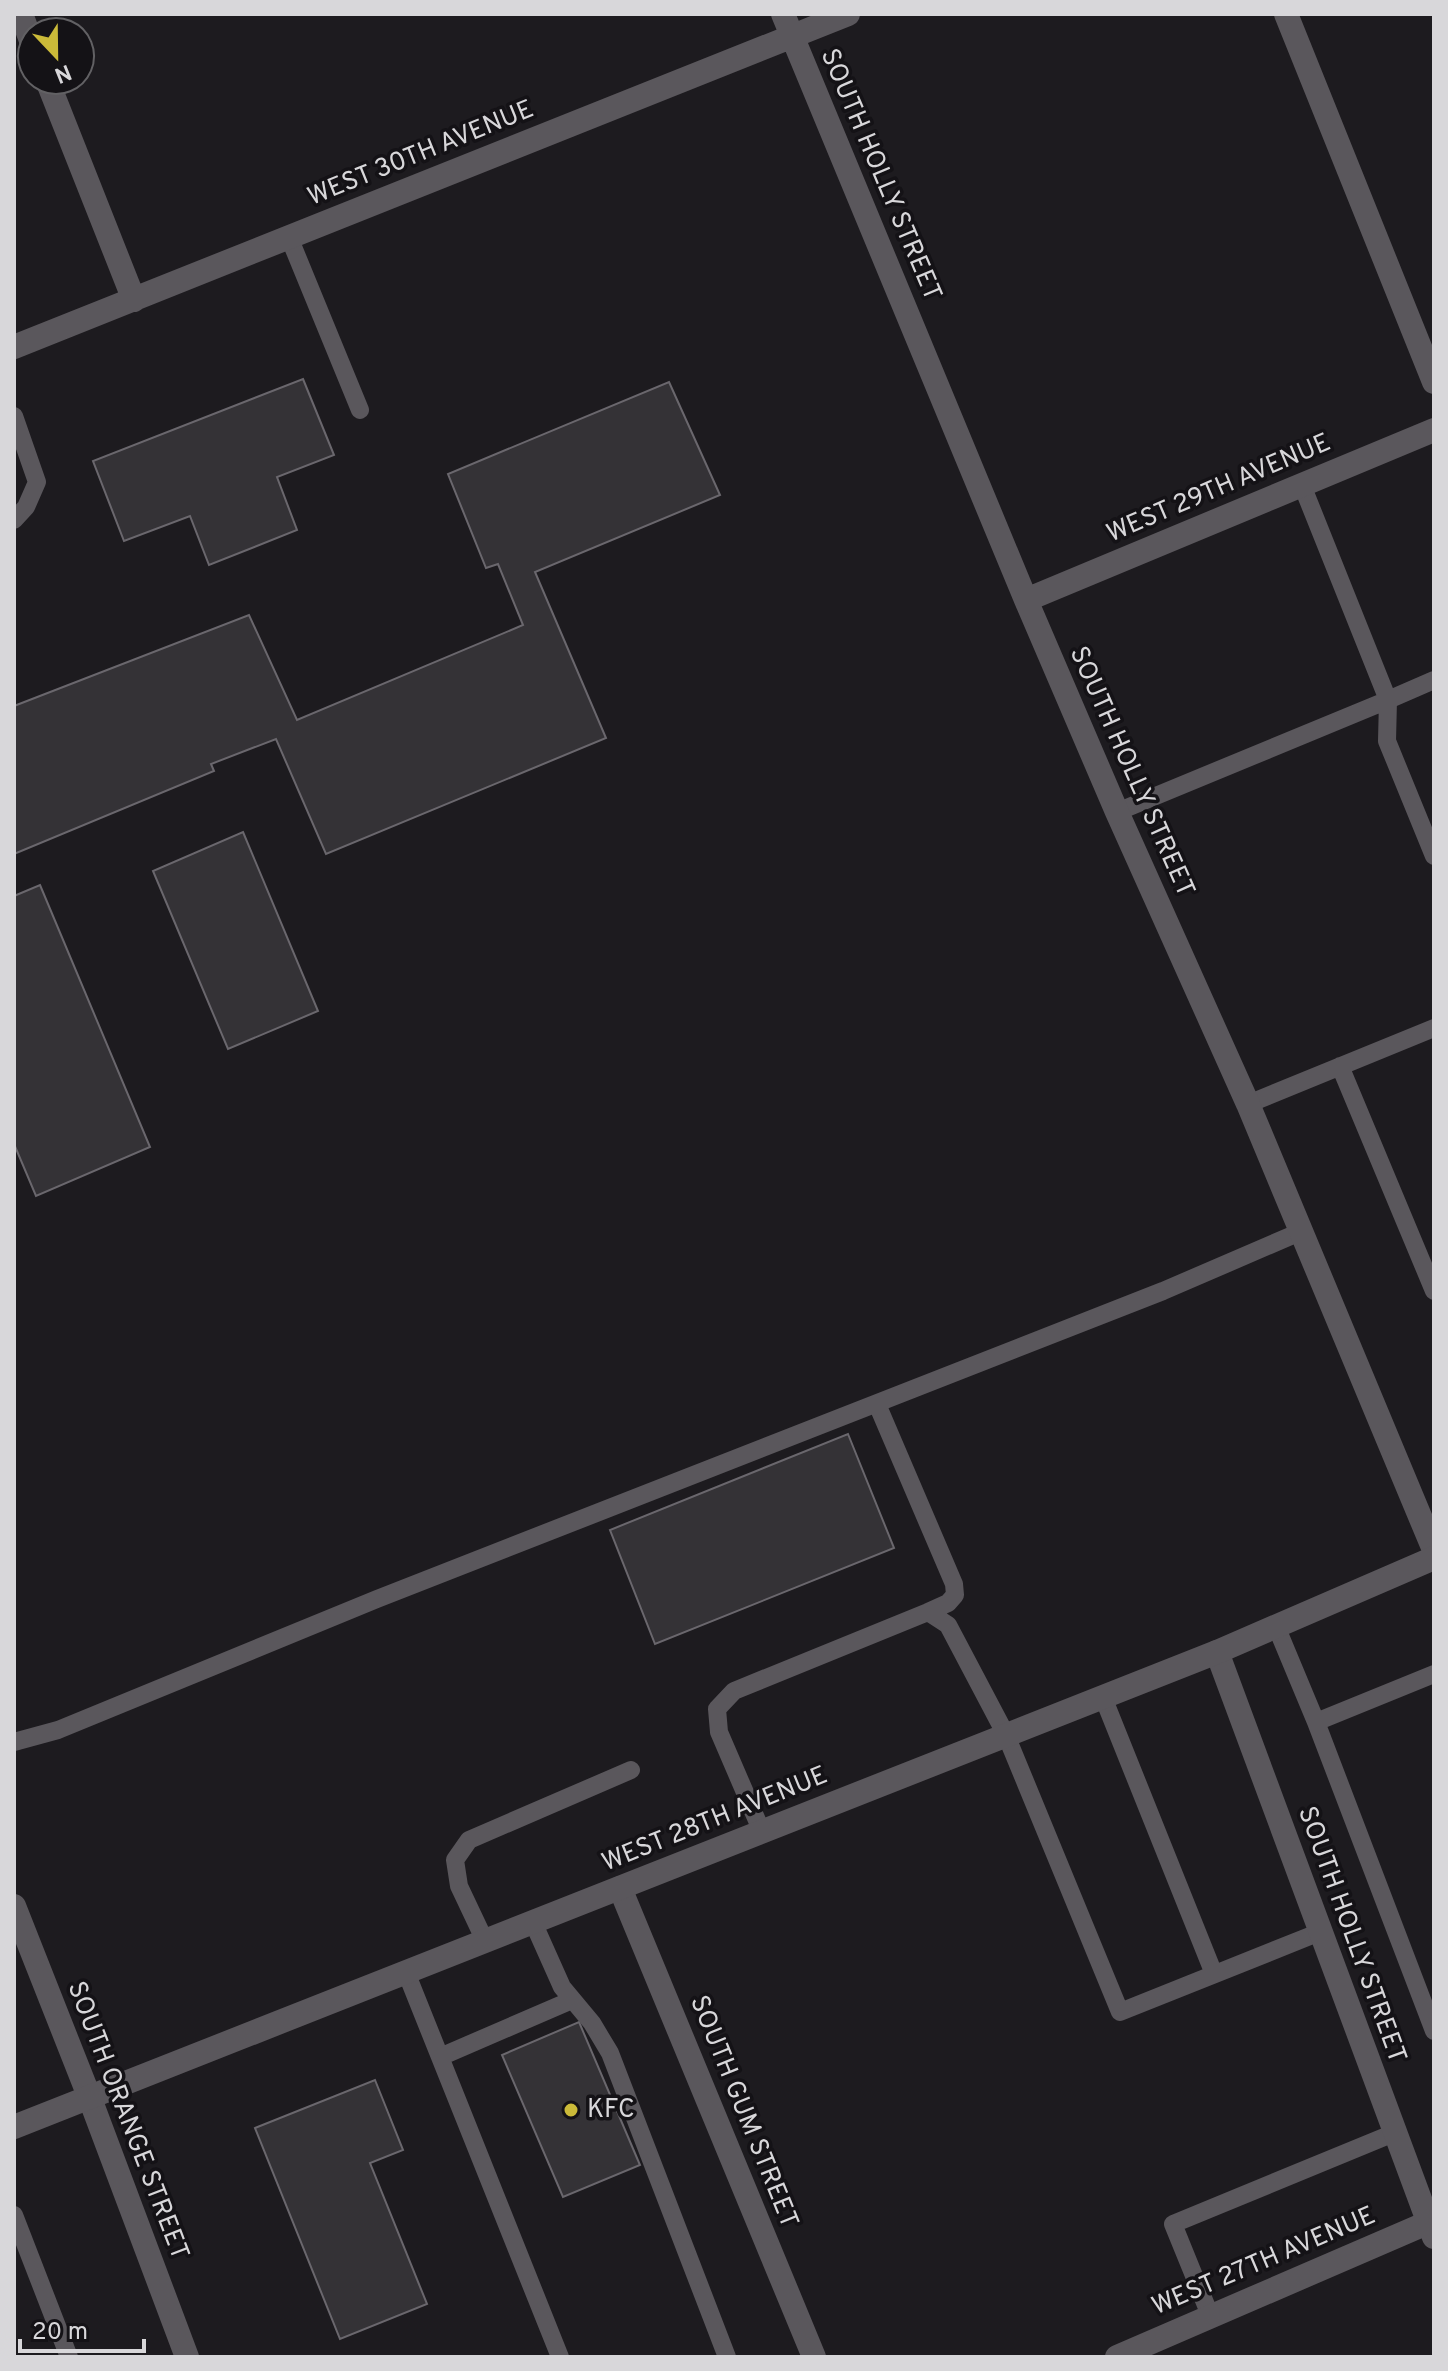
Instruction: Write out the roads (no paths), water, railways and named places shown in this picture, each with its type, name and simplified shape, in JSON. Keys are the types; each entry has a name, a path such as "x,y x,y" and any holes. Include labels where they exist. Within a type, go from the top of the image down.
{"street":[{"name":"WEST 30TH AVENUE","path":"14,347 289,237 787,25 848,14"},
{"path":"1286,14 1434,382"},
{"name":"SOUTH HOLLY STREET","path":"787,25 1026,600 1248,1104 1434,1550"},
{"path":"53,96 134,300"},
{"name":"WEST 29TH AVENUE","path":"1026,600 1434,430"},
{"name":"WEST 28TH AVENUE","path":"14,2127 1217,1652 1434,1558"},
{"name":"SOUTH HOLLY STREET","path":"1217,1652 1394,2133 1432,2226"},
{"name":"SOUTH GUM STREET","path":"620,1888 810,2356"},
{"name":"SOUTH ORANGE STREET","path":"14,1906 187,2357"},
{"name":"WEST 27TH AVENUE","path":"1117,2357 1210,2315 1432,2226"}],"lane":[{"path":"289,237 360,410"},
{"path":"14,416 37,482 26,507 14,520"},
{"path":"1302,485 1388,700 1387,741 1434,856"},
{"path":"1117,812 1434,680"},
{"path":"1248,1104 1434,1028"},
{"path":"1340,1066 1434,1291"},
{"path":"14,1742 58,1730 377,1599 1149,1297 1300,1232"},
{"path":"762,1832 719,1732 717,1709 734,1691 928,1612 948,1603 955,1595 954,1584 877,1404"},
{"path":"928,1612 948,1625 1006,1735 1120,2012 1320,1932"},
{"path":"1276,1626 1434,2031"},
{"path":"1316,1722 1434,1674"},
{"path":"1103,1697 1214,1974"},
{"path":"485,1941 459,1886 455,1860 469,1840 631,1770"},
{"path":"533,1922 562,1987 592,2023 610,2053 727,2357"},
{"path":"406,1972 560,2357"},
{"path":"440,2057 572,2000"},
{"path":"1210,2315 1173,2224 1394,2133"},
{"path":"14,2215 69,2357"}],"place":[{"name":"KFC","path":"571,2110"}]}
